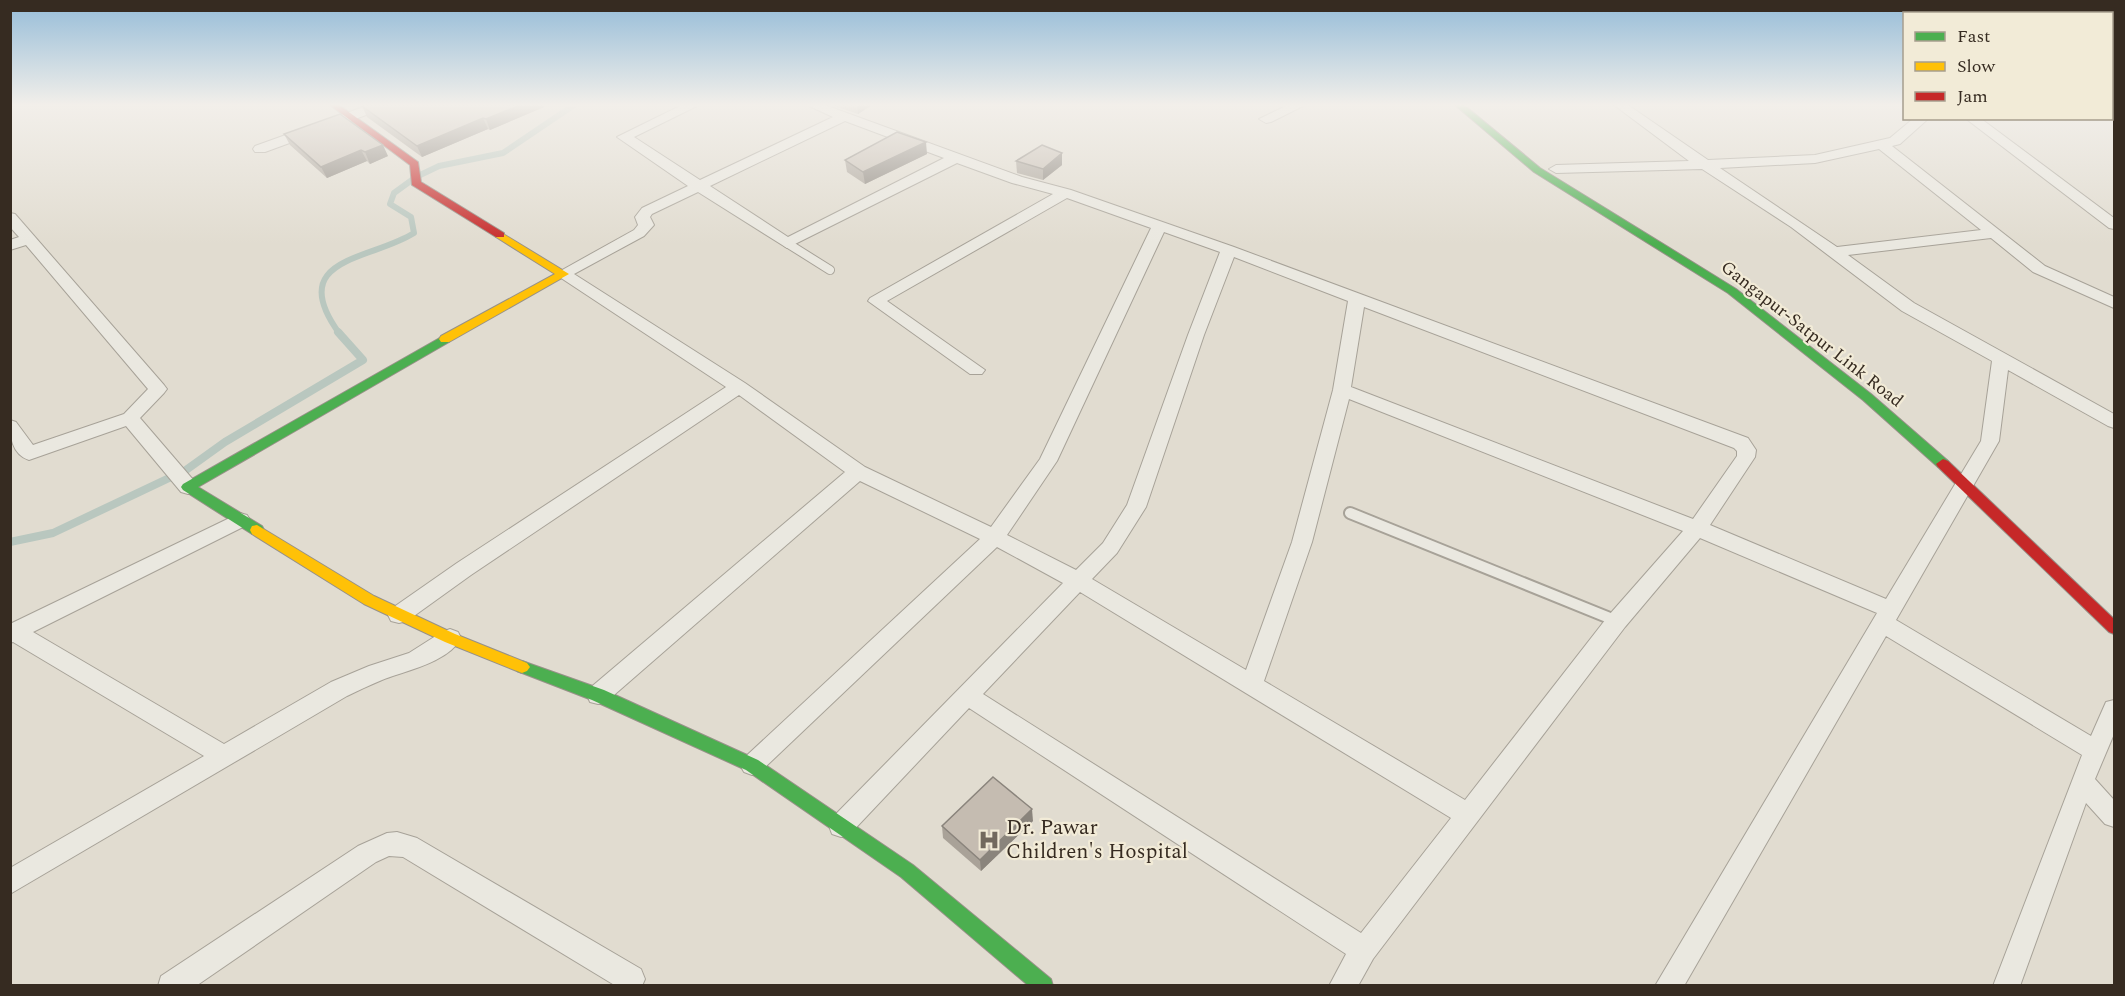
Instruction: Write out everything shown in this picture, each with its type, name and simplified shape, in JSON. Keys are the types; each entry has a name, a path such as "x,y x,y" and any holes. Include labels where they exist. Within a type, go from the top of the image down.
{"street":[{"path":"399,151 415,164 416,183 739,387 858,472 995,537 1078,581 1468,815"},
{"path":"646,151 787,243 957,157"},
{"path":"181,478 639,233 646,225 642,217 647,211 771,151"},
{"path":"941,151 1017,180 1066,193 1229,250 1741,443 1747,450 1746,457 1697,528 1617,621 1364,950 1342,986"},
{"name":"Gangapur-Satpur Link Road","path":"1515,151 1537,170 1732,291 1867,397 1972,473 2115,628"},
{"name":"Gangapur-Satpur Link Road","path":"1530,151 1745,287 1905,411"},
{"path":"1686,151 1796,224 1908,308 2115,422"},
{"path":"1556,169 1815,159 1848,151"},
{"path":"1890,151 2039,269 2115,303"},
{"path":"2016,151 2115,225"},
{"path":"976,370 876,301 1066,193"},
{"path":"10,217 158,389 130,418 29,453 10,426"},
{"path":"752,765 995,537 1048,461 1159,225"},
{"path":"1833,252 1994,233"},
{"path":"10,246 28,239"},
{"path":"841,826 1110,548 1136,507 1158,450 1196,335 1229,250"},
{"path":"1252,685 1295,567 1342,390 1357,298"},
{"path":"1668,986 1990,441 2001,359"},
{"path":"399,615 473,562 739,387"},
{"path":"1342,390 1697,528 1887,617 2096,751"},
{"path":"130,418 181,478 240,520 369,600 450,638 563,684 598,695 752,765 907,871 1044,986"},
{"path":"598,695 858,472"},
{"path":"13,633 240,520"},
{"path":"13,633 224,756"},
{"path":"10,882 339,689 377,672 416,660 450,638"},
{"path":"967,695 1364,950"},
{"path":"2006,986 2082,782 2115,709"},
{"path":"2082,782 2115,816"},
{"path":"171,986 367,854 397,844 408,846 632,983"}],"lane":[{"path":"787,243 831,270"},
{"path":"1350,513 1617,621"}],"building":[{"path":"304,151 358,151 321,167"},
{"path":"861,151 906,151 863,172 845,160"},
{"path":"1031,151 1062,153 1043,169 1016,161"},
{"path":"993,777 1032,809 980,860 942,826"}],"waterway":[{"path":"339,333 325,308 322,289 327,275 357,256 414,233 411,217 390,204 394,193 416,177 439,166 505,151"},
{"path":"10,542 53,533 186,470 225,442 363,360 338,332"}],"traffic: fast":[{"path":"1515,151 1537,170 1732,291 1867,397 1943,464"},
{"path":"257,530 188,487 445,339"},
{"path":"522,667 598,695 752,765 907,871 1044,986"}],"traffic: slow":[{"path":"445,339 563,274 500,235"},
{"path":"257,530 369,600 450,638 522,667"}],"traffic: jam":[{"path":"398,151 415,164 416,183 500,235"},
{"path":"1943,464 2114,628"}],"place":[{"name":"Dr. Pawar Children's Hospital","path":"989,840"}]}
